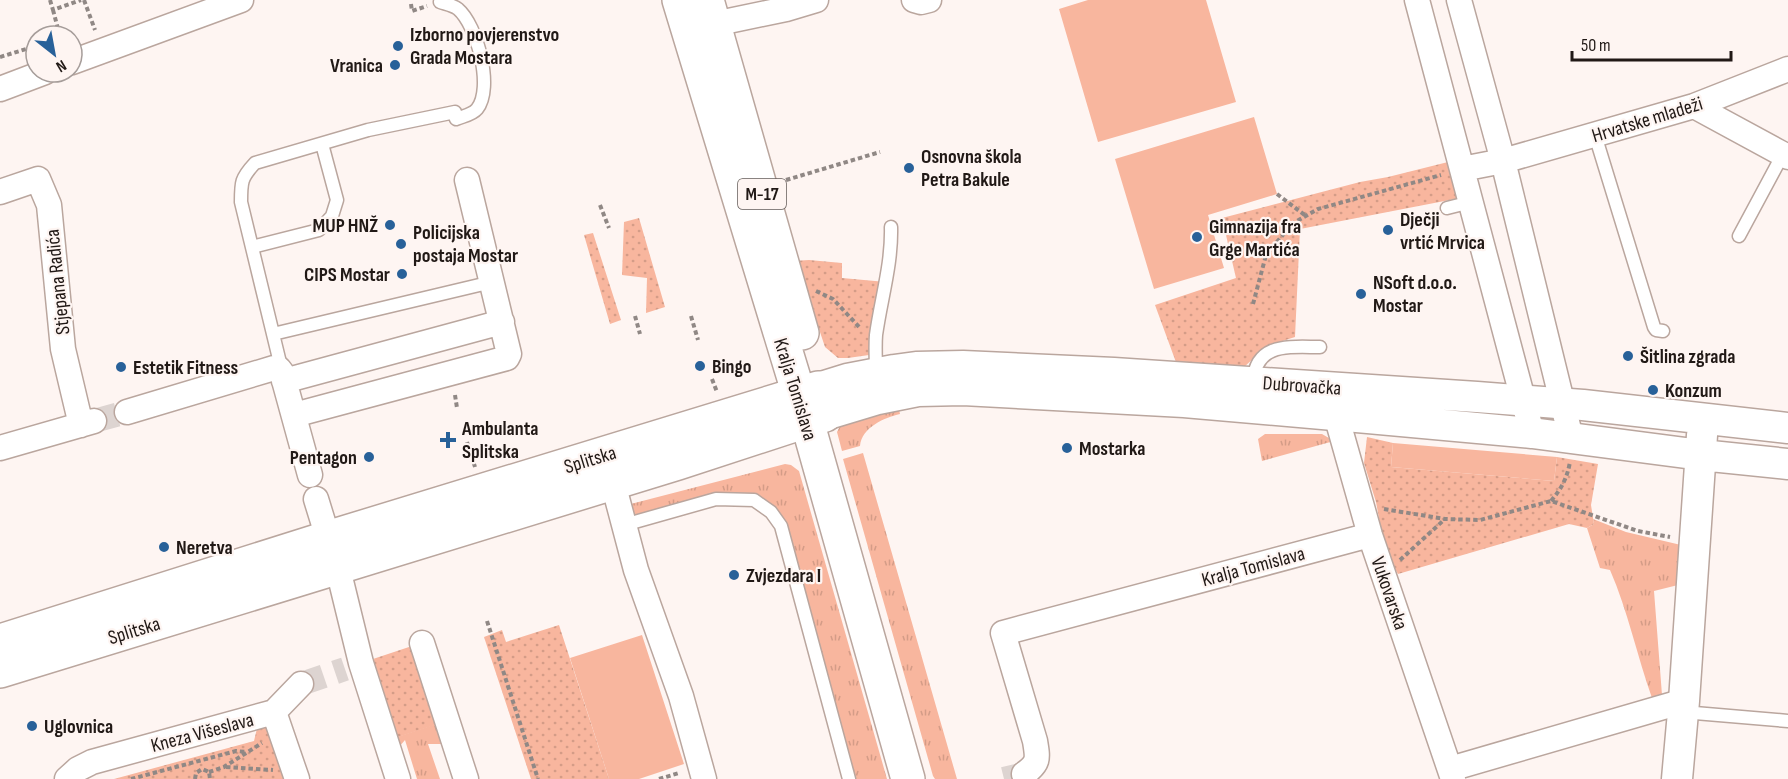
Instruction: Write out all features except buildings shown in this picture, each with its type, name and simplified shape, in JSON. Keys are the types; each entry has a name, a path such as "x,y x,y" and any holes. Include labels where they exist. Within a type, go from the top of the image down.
{"main road":[{"name":"Kralja Tomislava","path":"679,0 812,405 931,779"},
{"name":"Kralja Tomislava","path":"710,12 908,779"},
{"name":"Splitska","path":"501,501 613,483 812,405"},
{"name":"Splitska","path":"0,641 332,552 812,405"},
{"name":"Splitska","path":"0,671 332,552"}],"street":[{"path":"84,58 241,0"},
{"path":"710,12 786,9 816,0"},
{"path":"914,0 921,2 929,0"},
{"path":"1417,0 1532,433"},
{"path":"1459,0 1503,161 1571,438"},
{"name":"Hrvatske mladeži","path":"1462,170 1503,161 1694,106 1788,69"},
{"path":"0,89 24,80"},
{"path":"1694,106 1786,155"},
{"name":"Stjepana Radića","path":"0,192 38,178 49,205 63,349 87,423 0,447"},
{"path":"294,416 502,361 509,354 467,180"},
{"path":"283,377 502,322"},
{"name":"Dubrovačka","path":"812,405 847,379 916,367 963,366 1114,373 1524,400 1788,428"},
{"path":"127,412 274,368 279,369 310,475"},
{"name":"Dubrovačka","path":"812,405 878,399 918,391 963,390 1184,402 1532,433 1788,464"},
{"name":"Vukovarska","path":"1336,416 1370,535 1452,774 1684,706"},
{"path":"1677,779 1703,418"},
{"name":"Splitska","path":"613,483 636,570 681,696 702,778"},
{"path":"316,499 332,552 353,666 398,779"},
{"name":"Kralja Tomislava","path":"1024,774 1035,766 1037,758 1035,741 1003,633 1370,535"},
{"path":"422,642 466,779"},
{"path":"274,712 302,684"},
{"name":"Kneza Višeslava","path":"67,779 92,762 274,712 296,775"}],"lane":[{"path":"283,377 241,202 240,182 255,163 368,130 473,113 478,108 485,90 477,45 466,19 456,7 440,2"},
{"path":"1595,135 1654,327 1656,330 1663,331"},
{"path":"252,247 319,230 332,216 337,200 322,144"},
{"path":"1738,237 1786,155"},
{"path":"1447,208 1471,202"},
{"path":"876,373 876,336 887,276 891,227"},
{"path":"273,334 492,282"},
{"path":"1253,382 1254,369 1262,356 1272,350 1290,347 1320,347"},
{"path":"624,525 716,499 754,500 771,512 781,526 849,779"},
{"path":"1684,706 1788,721"}],"path":[{"path":"50,0 56,24"},
{"path":"52,10 83,0 103,51"},
{"path":"411,4 412,11 420,9"},
{"path":"0,57 24,50"},
{"path":"783,181 880,152"},
{"path":"1252,304 1266,255 1292,224 1318,209 1462,170"},
{"path":"1277,194 1306,216"},
{"path":"600,205 609,228"},
{"path":"808,290 815,290 833,299 866,335"},
{"path":"635,316 640,334"},
{"path":"691,316 698,340"},
{"path":"1551,501 1562,489 1567,477 1571,438"},
{"path":"1362,507 1404,511 1445,519 1480,520 1528,505 1551,501 1638,531 1672,537"},
{"path":"1383,573 1445,519"},
{"path":"487,621 538,779"},
{"path":"194,779 200,770 205,769 209,772 224,767 270,738"},
{"path":"131,779 236,751 246,752"},
{"path":"224,767 296,775"},
{"path":"209,772 210,779"}],"green space":[{"path":"1088,0 1206,0 1236,102 1098,142 1059,9"},
{"path":"1254,117 1277,194 1208,215 1224,268 1154,289 1115,159"},
{"path":"1448,162 1460,198 1300,229 1295,337 1267,346 1243,368 1177,365 1155,305 1236,278 1222,218"},
{"path":"639,218 665,307 646,313 647,278 622,275 624,222"},
{"path":"593,233 621,320 610,324 584,235"},
{"path":"793,261 842,263 842,278 886,282 876,354 838,358 825,347 798,266"},
{"path":"897,400 900,414 875,424 865,434 860,446 842,451 837,432 843,420"},
{"path":"1265,434 1322,434 1334,441 1262,461 1258,439"},
{"path":"1367,437 1393,443 1391,467 1554,481 1557,457 1598,464 1591,505 1594,524 1587,528 1569,524 1398,574 1385,551 1376,502 1364,463"},
{"path":"1393,443 1557,457 1554,481 1391,467"},
{"path":"863,453 957,779 935,779 933,776 843,459"},
{"path":"785,464 799,471 887,779 851,779 782,520 757,497 627,520 623,506"},
{"path":"1593,519 1626,532 1681,545 1678,585 1654,591 1662,695 1652,698 1610,570 1600,568 1587,528 1594,524"},
{"path":"559,625 609,779 531,779 484,637 502,630 506,642"},
{"path":"642,635 684,764 639,779 609,779 570,658"},
{"path":"418,644 444,722 386,741 361,663"},
{"path":"268,717 292,779 114,779 254,741 259,720"},
{"path":"442,722 449,744 428,744 440,779 417,779 405,740 393,754 388,740"}],"tunnel":[{"path":"94,421 127,412"},
{"path":"301,684 345,669"},
{"path":"1004,779 1024,774"}],"place":[{"name":"Izborno povjerenstvo Grada Mostara","path":"398,46"},
{"name":"Vranica","path":"395,65"},
{"name":"Osnovna škola Petra Bakule","path":"909,168"},
{"name":"MUP HNŽ","path":"390,225"},
{"name":"Dječji vrtić Mrvica","path":"1388,230"},
{"name":"Gimnazija fra Grge Martića","path":"1197,237"},
{"name":"Policijska postaja Mostar","path":"401,244"},
{"name":"CIPS Mostar","path":"402,274"},
{"name":"NSoft d.o.o. Mostar","path":"1361,294"},
{"name":"Šitlina zgrada","path":"1628,356"},
{"name":"Bingo","path":"700,366"},
{"name":"Estetik Fitness","path":"121,367"},
{"name":"Konzum","path":"1653,390"},
{"name":"Ambulanta Splitska","path":"448,440"},
{"name":"Mostarka","path":"1067,448"},
{"name":"Pentagon","path":"369,457"},
{"name":"Neretva","path":"164,547"},
{"name":"Zvjezdara I","path":"734,575"},
{"name":"Uglovnica","path":"32,726"}]}
